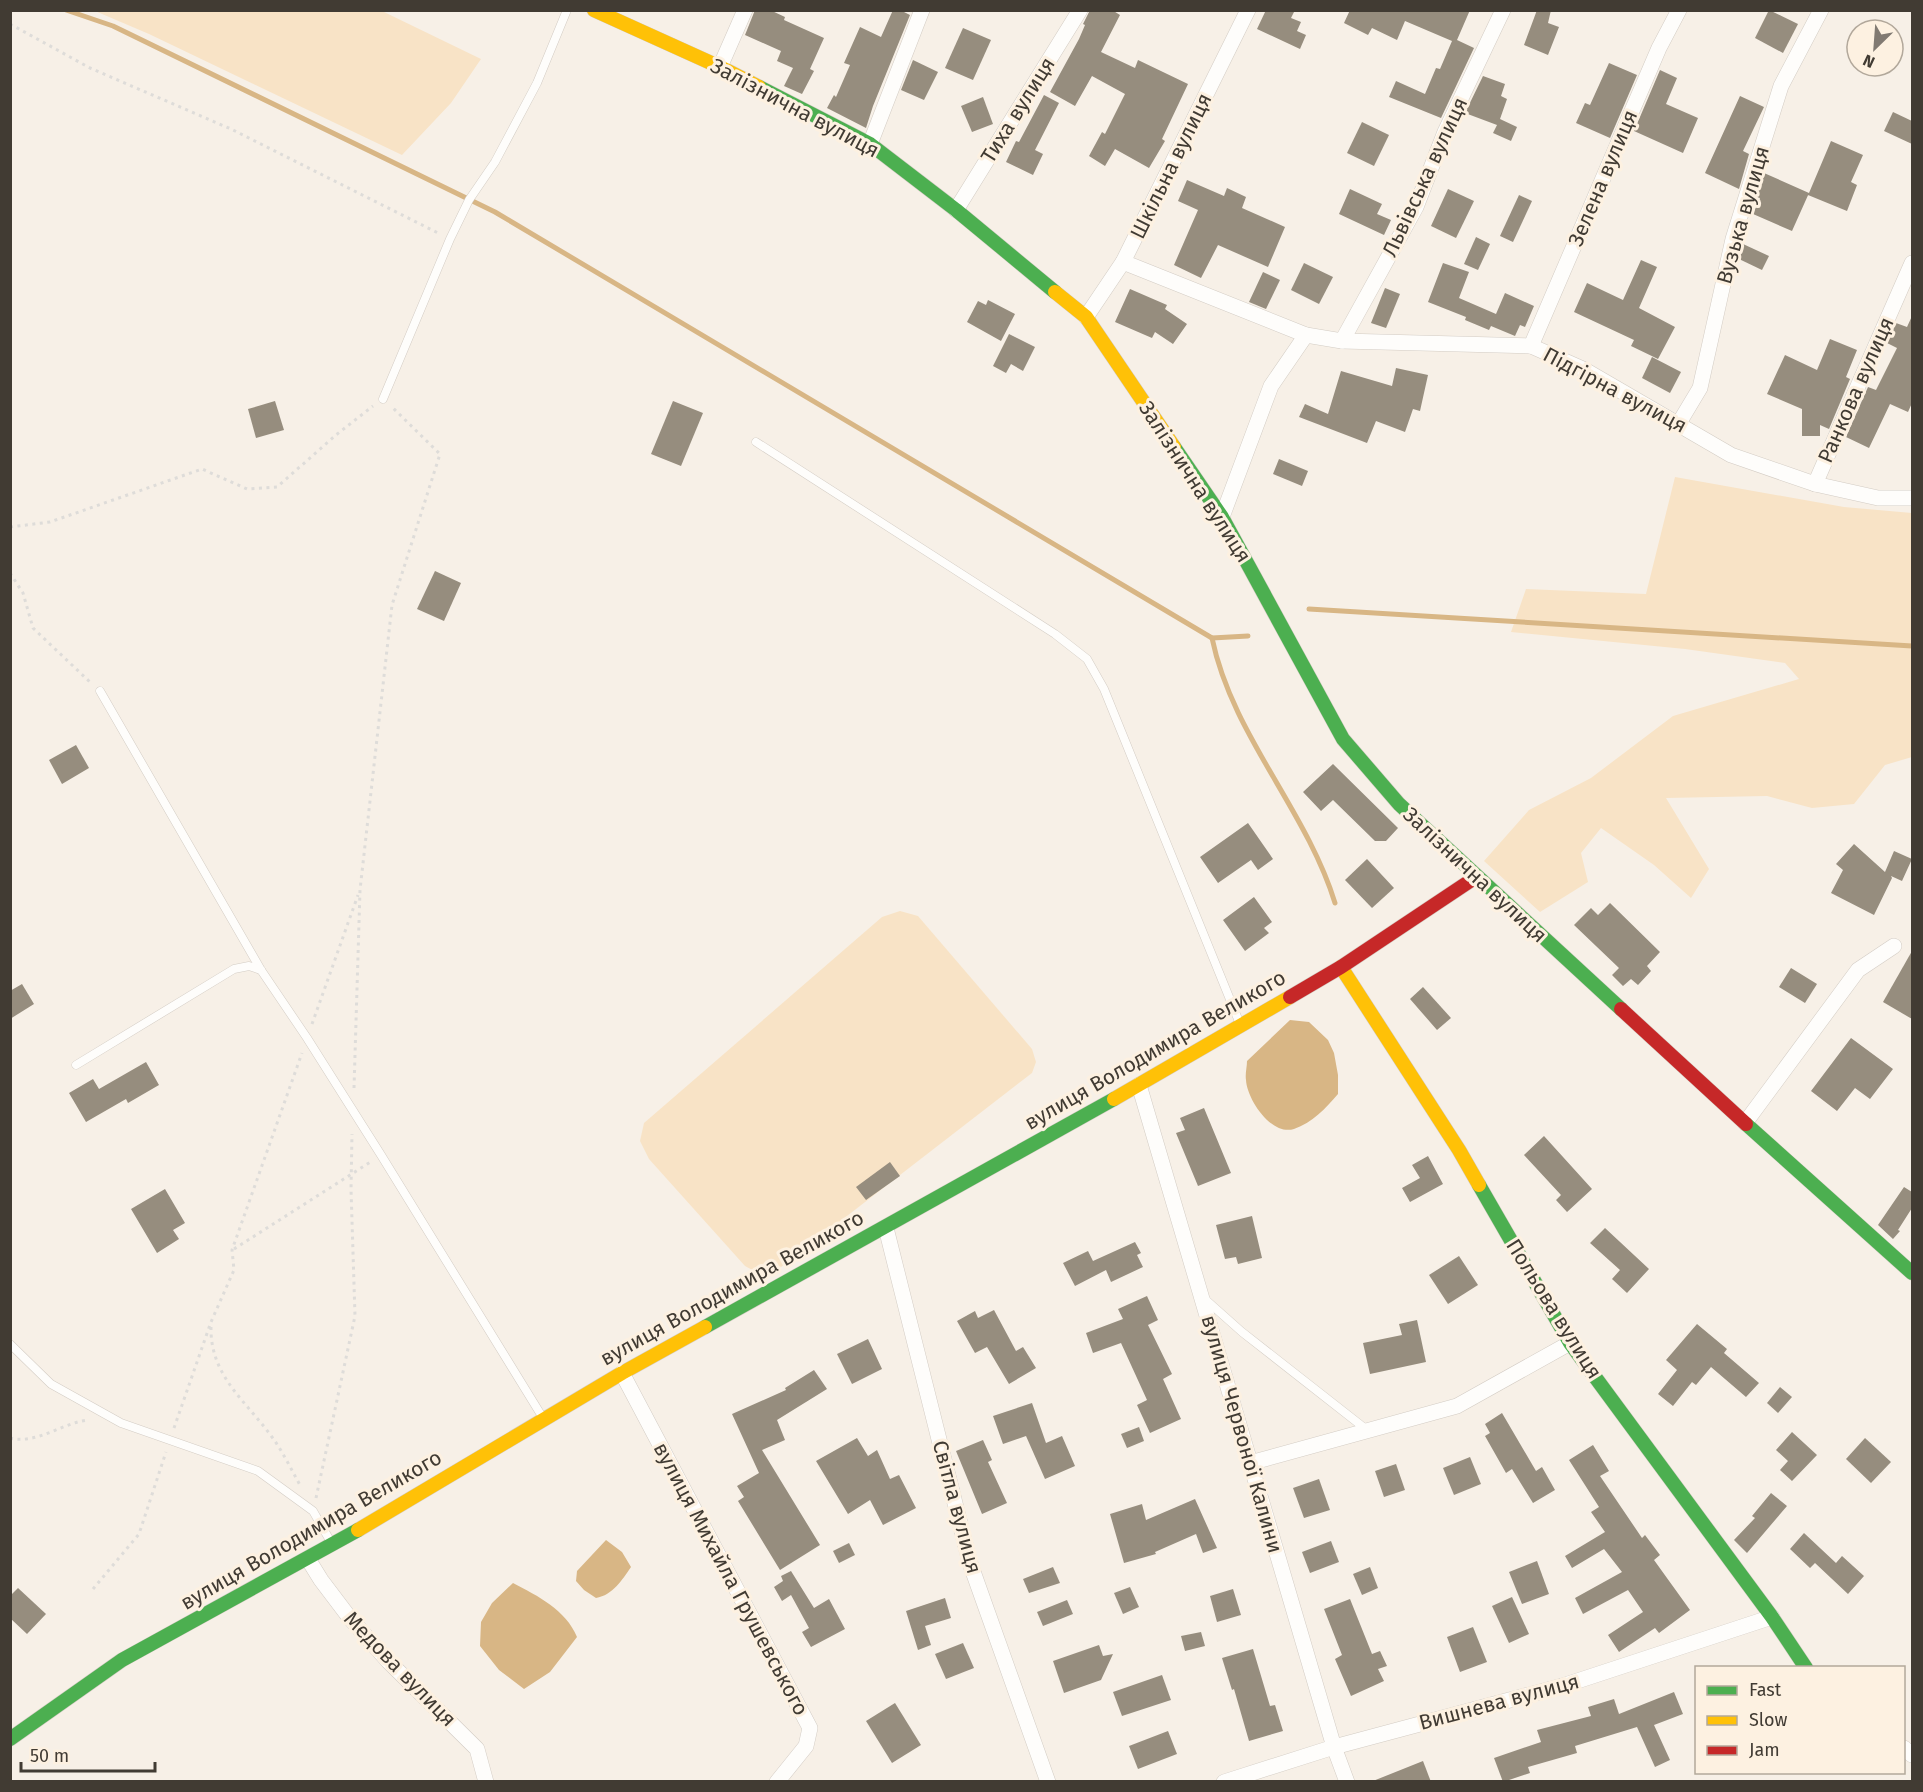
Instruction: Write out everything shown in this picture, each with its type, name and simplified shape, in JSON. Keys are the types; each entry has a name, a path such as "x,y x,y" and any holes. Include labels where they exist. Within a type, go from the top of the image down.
{"street":[{"name":"Залізнична вулиця","path":"594,10 720,67 870,144 957,210 1086,317 1222,517 1343,739 1399,804 1745,1123 1912,1273"},
{"path":"720,67 745,10"},
{"path":"870,144 922,10"},
{"name":"Тиха вулиця","path":"957,210 1080,10"},
{"name":"Шкільна вулиця","path":"1086,317 1123,262 1248,10"},
{"name":"Львівська вулиця","path":"1342,341 1416,207 1445,132 1503,10"},
{"name":"Зелена вулиця","path":"1530,346 1659,48 1679,10"},
{"name":"Вузька вулиця","path":"1679,423 1700,388 1733,239 1780,86 1821,10"},
{"name":"Підгірна вулиця","path":"1123,262 1306,335 1342,341 1530,346 1583,369 1731,455 1815,484 1878,498 1912,498"},
{"name":"Ранкова вулиця","path":"1815,484 1912,263"},
{"path":"1222,517 1271,386 1306,335"},
{"name":"вулиця Володимира Великого","path":"10,1739 122,1660 333,1545 622,1373 886,1228 1139,1085 1341,967 1476,877"},
{"path":"1745,1123 1858,970 1894,946"},
{"name":"Польова вулиця","path":"1341,967 1459,1150 1570,1343 1772,1617 1805,1666"},
{"name":"вулиця Червоної Калини","path":"1139,1085 1334,1747 1347,1782"},
{"name":"Світла вулиця","path":"886,1228 970,1563 1048,1782"},
{"path":"1250,1463 1457,1406 1570,1343"},
{"name":"вулиця Михайла Грушевського","path":"622,1373 810,1728 806,1746 777,1782"},
{"name":"Медова вулиця","path":"308,1559 349,1617 387,1661 477,1749 486,1782"},
{"name":"Вишнева вулиця","path":"1224,1782 1334,1747 1562,1686 1772,1617"}],"lane":[{"path":"383,399 450,239 469,200 495,162 531,93 567,10"},
{"path":"756,442 1055,634 1087,659 1104,689 1241,1025"},
{"path":"100,691 261,970 353,1110 544,1419"},
{"path":"76,1065 234,969 249,966 261,970"},
{"path":"1201,1296 1242,1332 1369,1430"},
{"path":"10,1344 51,1384 121,1423 258,1471 313,1510 333,1545"}],"path":[{"path":"10,24 90,68 231,129 450,239"},
{"path":"10,527 50,522 202,469 248,489 277,487 336,435 383,399 440,454 392,605 360,890 351,1174 355,1316 313,1510"},
{"path":"10,573 23,593 33,628 100,691"},
{"path":"93,1589 139,1534 211,1322 234,1270 232,1250 360,890"},
{"path":"232,1250 381,1155"},
{"path":"211,1322 210,1344 214,1358 232,1389 277,1444 313,1510"},
{"path":"10,1438 32,1438 76,1421 98,1420 121,1423"}],"shaded area":[{"path":"95,11 382,11 481,59 451,103 402,155 149,34"},
{"path":"1675,477 1844,507 1912,513 1912,757 1885,765 1854,804 1812,808 1767,796 1666,798 1709,869 1691,898 1654,865 1601,828 1581,853 1588,882 1540,912 1484,861 1529,810 1591,778 1673,716 1799,679 1785,663 1685,649 1511,632 1526,589 1646,594"},
{"path":"900,911 918,916 1032,1049 1036,1062 1032,1073 772,1274 758,1273 745,1266 649,1159 640,1141 644,1123 882,917"},
{"path":"1290,1020 1309,1022 1328,1040 1334,1053 1338,1075 1338,1094 1313,1119 1294,1129 1285,1130 1269,1122 1256,1106 1247,1088 1246,1075 1247,1061"},
{"path":"606,1540 622,1552 631,1567 612,1590 596,1598 576,1581 577,1571"},
{"path":"513,1583 559,1611 577,1637 550,1672 524,1689 499,1670 480,1646 481,1622 492,1603"}],"building":[{"path":"755,10 770,10 785,17 784,20 824,38 810,69 814,71 802,94 784,86 793,68 777,61 781,51 745,35"},
{"path":"893,10 900,10 910,15 866,128 827,108 834,95 836,97 850,65 844,63 860,27 881,37"},
{"path":"1090,10 1112,10 1120,15 1101,52 1135,68 1138,60 1188,84 1162,139 1165,141 1149,168 1115,149 1105,166 1089,156 1102,132 1105,134 1125,94 1092,76 1075,106 1050,92 1079,39"},
{"path":"1266,10 1295,10 1291,18 1301,22 1297,31 1306,35 1300,49 1257,29"},
{"path":"1350,10 1470,10 1457,40 1474,48 1441,118 1389,97 1396,81 1425,94 1436,68 1440,69 1452,41 1405,21 1397,40 1372,28 1368,35 1344,23"},
{"path":"1537,10 1551,10 1548,23 1559,27 1548,55 1524,45"},
{"path":"1769,10 1798,24 1783,53 1755,38"},
{"path":"963,28 991,40 973,80 945,68"},
{"path":"913,60 938,72 924,100 901,90"},
{"path":"1609,63 1637,75 1610,138 1576,123 1585,103 1590,105"},
{"path":"1660,70 1677,78 1666,104 1698,118 1683,153 1634,131"},
{"path":"1483,76 1505,84 1501,96 1507,99 1500,119 1517,127 1511,141 1493,133 1497,125 1465,113"},
{"path":"1044,95 1059,103 1035,150 1043,154 1033,175 1006,162"},
{"path":"1740,96 1764,107 1743,151 1749,154 1739,189 1705,173"},
{"path":"983,97 993,124 972,132 961,106"},
{"path":"1893,112 1912,121 1912,144 1884,131"},
{"path":"1362,122 1389,135 1374,166 1347,153"},
{"path":"1831,141 1863,155 1851,182 1857,185 1847,211 1808,195 1792,231 1753,214 1760,198 1756,197 1764,173 1809,193"},
{"path":"1187,180 1224,196 1227,188 1246,197 1242,208 1285,227 1268,267 1218,245 1201,278 1174,265 1198,210 1178,201"},
{"path":"1350,189 1382,204 1377,214 1391,220 1384,235 1339,214"},
{"path":"1448,189 1474,201 1456,238 1431,226"},
{"path":"1519,195 1532,201 1513,242 1500,236"},
{"path":"1476,237 1490,244 1478,270 1464,264"},
{"path":"1743,244 1769,256 1762,270 1739,259"},
{"path":"1641,260 1657,267 1639,308 1675,327 1658,359 1631,346 1634,340 1574,312 1587,283 1623,300"},
{"path":"1304,263 1333,277 1319,304 1291,290"},
{"path":"1443,263 1469,272 1459,298 1496,314 1505,293 1534,306 1525,327 1520,325 1515,336 1491,326 1489,330 1465,320 1466,317 1428,302"},
{"path":"1263,272 1280,280 1266,309 1249,302"},
{"path":"1385,288 1400,294 1386,328 1371,323"},
{"path":"1130,289 1167,305 1165,309 1187,324 1173,344 1155,332 1152,338 1115,322"},
{"path":"988,300 1015,314 1001,341 967,322 978,301 986,305"},
{"path":"1912,316 1912,403 1908,412 1890,404 1869,448 1846,437 1868,387 1876,390 1897,348 1887,343 1896,323 1907,327"},
{"path":"1009,334 1035,347 1023,371 1011,364 1006,373 993,366"},
{"path":"1830,339 1857,350 1846,377 1850,379 1829,429 1820,425 1820,436 1802,436 1802,409 1767,394 1785,355 1817,370"},
{"path":"1652,357 1681,372 1670,393 1642,378"},
{"path":"1396,368 1428,375 1420,411 1413,409 1405,432 1376,421 1367,443 1299,417 1305,404 1328,414 1341,371 1392,386"},
{"path":"275,401 284,430 256,438 248,409"},
{"path":"673,401 703,413 681,466 651,454"},
{"path":"1279,459 1308,471 1302,486 1273,474"},
{"path":"435,571 461,583 444,621 417,609"},
{"path":"76,745 89,768 62,784 49,760"},
{"path":"1333,764 1398,828 1386,841 1375,841 1333,800 1321,811 1303,792"},
{"path":"1248,823 1273,859 1258,870 1251,860 1218,883 1200,857"},
{"path":"1854,844 1885,872 1894,851 1912,859 1902,881 1891,876 1874,915 1831,893 1843,870 1836,864"},
{"path":"1367,859 1394,888 1372,908 1345,880"},
{"path":"1254,897 1272,922 1264,928 1269,933 1245,951 1223,920"},
{"path":"1610,903 1660,952 1647,966 1651,971 1638,985 1631,979 1623,986 1612,975 1619,968 1574,925 1591,908 1598,915"},
{"path":"1912,951 1912,1019 1883,1002"},
{"path":"1791,968 1817,984 1805,1003 1779,987"},
{"path":"22,984 34,1004 10,1019 10,991"},
{"path":"1423,987 1451,1018 1437,1030 1410,999"},
{"path":"1851,1038 1893,1069 1870,1099 1855,1088 1837,1111 1811,1091"},
{"path":"146,1062 159,1085 128,1103 126,1099 86,1122 69,1093 93,1079 99,1089"},
{"path":"1204,1108 1231,1173 1198,1186 1176,1133 1185,1130 1180,1118"},
{"path":"1544,1136 1592,1189 1567,1212 1556,1200 1561,1195 1524,1155"},
{"path":"1428,1156 1443,1184 1410,1202 1402,1188 1420,1178 1412,1165"},
{"path":"890,1162 900,1176 866,1200 856,1187"},
{"path":"1904,1187 1912,1192 1912,1208 1893,1239 1878,1225"},
{"path":"165,1189 185,1223 173,1230 179,1239 157,1253 131,1209"},
{"path":"1252,1216 1262,1258 1238,1264 1236,1257 1225,1259 1216,1225"},
{"path":"1605,1228 1649,1269 1627,1293 1612,1279 1620,1270 1590,1243"},
{"path":"1135,1242 1141,1253 1137,1255 1143,1267 1111,1282 1106,1270 1075,1286 1063,1263 1088,1251 1093,1261"},
{"path":"1459,1256 1478,1285 1448,1304 1429,1275"},
{"path":"1147,1296 1158,1320 1148,1325 1172,1374 1163,1379 1181,1419 1150,1433 1137,1405 1147,1400 1121,1343 1093,1353 1086,1333 1123,1319 1118,1309"},
{"path":"994,1310 1016,1351 1023,1347 1036,1368 1009,1384 987,1347 975,1353 957,1321 975,1311 978,1318"},
{"path":"1417,1320 1426,1362 1370,1374 1363,1343 1402,1335 1399,1324"},
{"path":"1697,1324 1727,1349 1724,1353 1759,1383 1746,1397 1711,1367 1696,1385 1692,1382 1673,1406 1658,1394 1677,1370 1666,1360"},
{"path":"868,1339 882,1369 852,1384 837,1354"},
{"path":"814,1370 827,1389 777,1420 785,1440 762,1450 820,1545 780,1570 738,1501 744,1497 737,1486 759,1473 732,1414 786,1390 785,1388"},
{"path":"1780,1387 1792,1397 1778,1413 1767,1403"},
{"path":"1032,1403 1046,1443 1062,1436 1075,1466 1045,1479 1026,1436 1003,1444 993,1416"},
{"path":"1502,1413 1536,1471 1542,1467 1555,1490 1533,1503 1512,1469 1506,1473 1485,1436 1490,1433 1485,1424"},
{"path":"1139,1427 1144,1441 1127,1448 1121,1434"},
{"path":"1792,1432 1817,1455 1792,1481 1780,1470 1788,1461 1776,1450"},
{"path":"857,1438 868,1456 877,1450 890,1479 899,1475 916,1508 883,1525 870,1500 848,1514 816,1461"},
{"path":"1865,1438 1891,1462 1871,1483 1846,1459"},
{"path":"983,1440 992,1460 988,1462 1007,1503 982,1514 956,1451"},
{"path":"1593,1445 1609,1471 1600,1476 1642,1538 1645,1535 1660,1555 1654,1560 1690,1610 1659,1633 1655,1628 1619,1652 1608,1635 1643,1612 1628,1590 1583,1614 1575,1598 1622,1572 1604,1549 1572,1568 1565,1556 1605,1532 1591,1512 1599,1507 1569,1460"},
{"path":"1470,1457 1481,1484 1454,1495 1443,1468"},
{"path":"1396,1464 1405,1490 1384,1497 1375,1471"},
{"path":"1319,1479 1330,1510 1304,1518 1293,1488"},
{"path":"1771,1493 1787,1506 1747,1553 1734,1540 1755,1518 1752,1516"},
{"path":"1195,1499 1217,1548 1203,1553 1196,1534 1155,1552 1156,1554 1124,1563 1110,1514 1142,1504 1146,1520"},
{"path":"1804,1533 1836,1563 1842,1556 1864,1576 1848,1594 1815,1563 1810,1568 1790,1549"},
{"path":"1331,1541 1339,1562 1310,1573 1302,1552"},
{"path":"849,1543 855,1555 839,1563 833,1551"},
{"path":"1537,1561 1549,1594 1522,1604 1509,1572"},
{"path":"1053,1567 1060,1583 1029,1593 1023,1579"},
{"path":"1370,1567 1378,1588 1362,1595 1353,1574"},
{"path":"791,1571 814,1608 829,1599 845,1629 811,1647 802,1632 809,1628 791,1595 782,1601 774,1587 783,1581 781,1576"},
{"path":"1130,1587 1139,1607 1123,1614 1114,1593"},
{"path":"18,1588 46,1614 27,1634 10,1618 10,1596"},
{"path":"1233,1589 1241,1615 1217,1622 1210,1596"},
{"path":"1512,1597 1529,1634 1509,1643 1492,1606"},
{"path":"945,1598 951,1618 925,1626 931,1645 918,1650 906,1611"},
{"path":"1350,1599 1372,1654 1380,1651 1387,1666 1378,1669 1384,1681 1351,1696 1335,1659 1342,1655 1324,1609"},
{"path":"1067,1600 1073,1614 1043,1626 1037,1612"},
{"path":"1473,1627 1487,1662 1460,1672 1447,1637"},
{"path":"1201,1632 1205,1646 1185,1651 1181,1636"},
{"path":"963,1643 974,1668 946,1679 935,1654"},
{"path":"1099,1645 1103,1656 1113,1654 1101,1680 1064,1693 1053,1661"},
{"path":"1253,1649 1270,1706 1275,1705 1283,1731 1249,1741 1234,1689 1232,1690 1222,1658"},
{"path":"1162,1675 1171,1700 1122,1716 1113,1692"},
{"path":"1674,1692 1683,1714 1654,1725 1670,1760 1655,1767 1637,1727 1575,1746 1577,1753 1528,1767 1530,1773 1503,1782 1494,1758 1541,1742 1537,1730 1591,1716 1588,1707 1614,1699 1619,1714"},
{"path":"895,1703 921,1745 892,1763 866,1721"},
{"path":"1168,1731 1177,1754 1138,1769 1129,1746"},
{"path":"1423,1761 1431,1782 1373,1782 1373,1781"}],"waterway":[{"path":"66,10 113,26 495,212 1212,638 1248,636"},
{"path":"1309,609 1912,646"},
{"path":"1212,638 1222,673 1236,707 1306,836 1335,903"}],"traffic: fast":[{"path":"759,87 870,144 956,210 1055,292"},
{"path":"1174,447 1222,517 1343,739 1399,804 1621,1009"},
{"path":"705,1327 1114,1099"},
{"path":"1746,1124 1912,1273"},
{"path":"1479,1185 1570,1343 1772,1617 1805,1666"},
{"path":"10,1739 122,1660 358,1530"}],"traffic: slow":[{"path":"594,10 759,87"},
{"path":"1055,292 1086,317 1174,447"},
{"path":"1341,967 1459,1150 1479,1185"},
{"path":"1114,1099 1290,997"},
{"path":"358,1530 622,1373 705,1327"}],"traffic: jam":[{"path":"1290,997 1341,967 1476,877"},
{"path":"1621,1009 1746,1124"}]}
